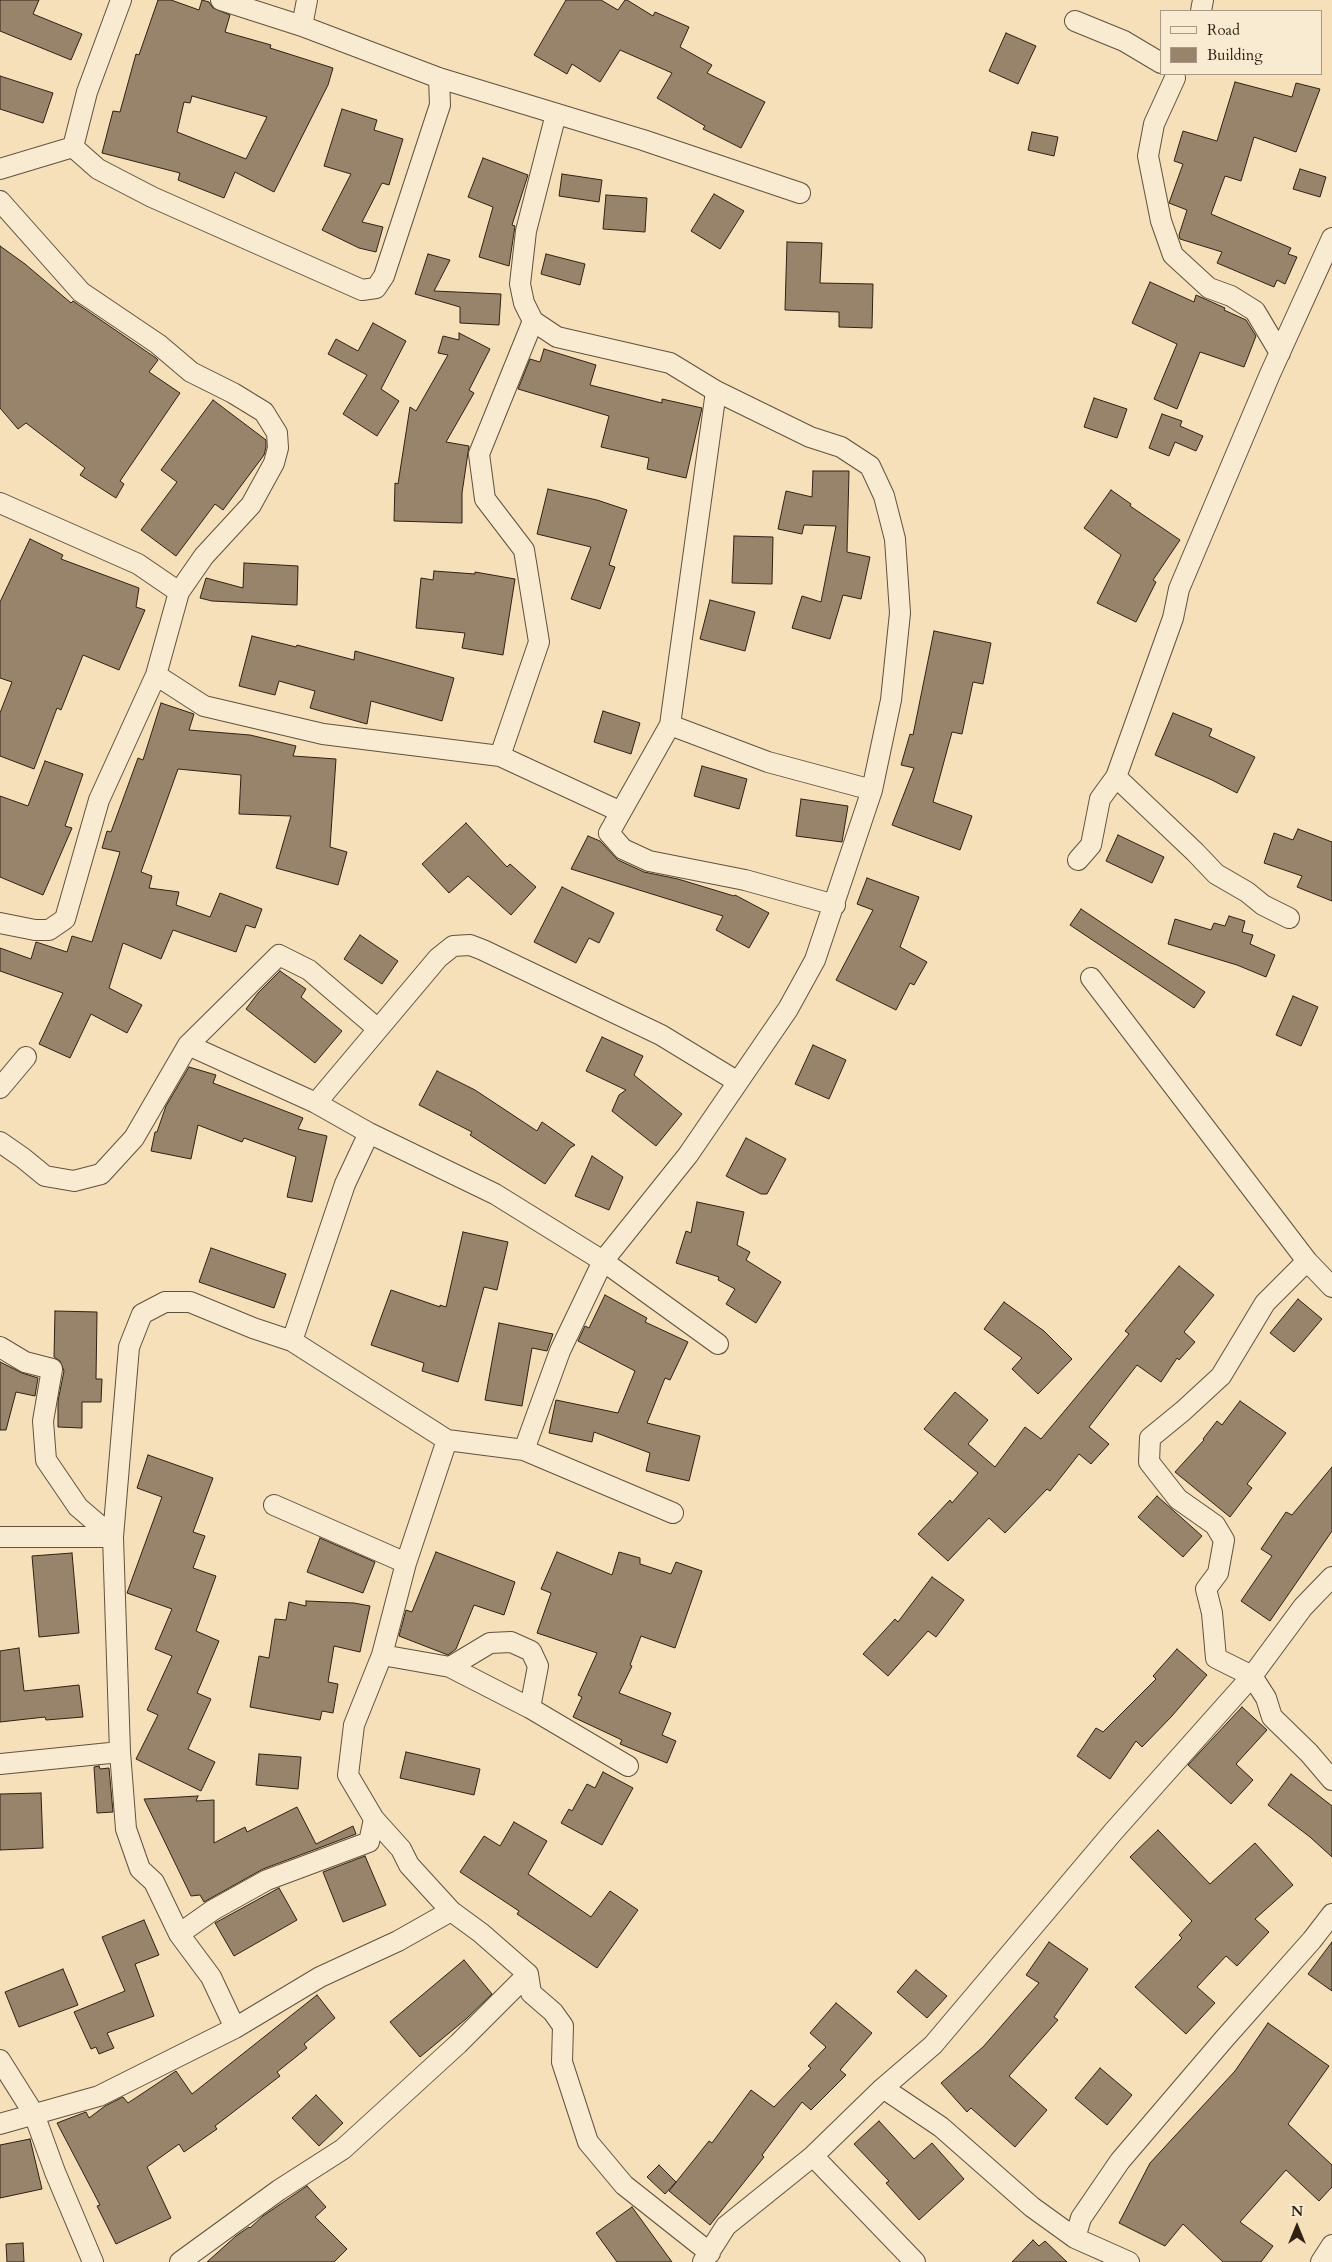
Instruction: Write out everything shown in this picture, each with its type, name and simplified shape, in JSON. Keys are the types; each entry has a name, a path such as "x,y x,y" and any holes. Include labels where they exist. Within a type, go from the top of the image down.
{"street":[{"path":"73,147 86,92 121,0"},
{"path":"221,0 302,26 439,78 643,140 800,193"},
{"path":"302,26 307,0"},
{"path":"1075,21 1124,41 1160,62"},
{"path":"1174,75 1154,124 1148,156 1161,221 1173,255 1209,288 1230,296 1255,311 1280,353"},
{"path":"73,147 98,169 152,197 362,290 376,288 384,276 440,105 439,78"},
{"path":"524,1450 560,1351 603,1261 688,1155 788,1009 815,960 872,790 891,700 900,613 896,539 884,496 870,466 841,447 810,437 716,391 670,363 557,337 533,320 524,303 520,284 526,231 556,114"},
{"path":"0,169 73,147"},
{"path":"0,201 81,292 158,344 191,372 233,393 264,412 277,433 278,448 274,463 251,505 204,556 179,592 156,675 99,800 65,919 49,930 35,930 0,923"},
{"path":"1078,860 1091,846 1100,799 1116,777 1173,618 1179,589 1280,353 1332,238"},
{"path":"500,756 539,642 524,550 485,499 479,454 533,320"},
{"path":"716,391 670,725 609,833 623,849 649,861 745,880 835,905"},
{"path":"0,503 138,564 179,592"},
{"path":"156,675 204,706 323,734 500,756 621,812"},
{"path":"670,725 768,762 872,790"},
{"path":"1116,777 1216,874 1247,892 1263,905 1289,918"},
{"path":"316,1103 438,958 453,946 470,945 661,1035 738,1082"},
{"path":"0,1142 45,1176 74,1181 101,1174 134,1138 188,1045 267,965 279,956 310,970 378,1029"},
{"path":"1091,978 1307,1261 1332,1287"},
{"path":"188,1045 316,1103 369,1132 496,1194 603,1261 718,1344"},
{"path":"0,1088 26,1057"},
{"path":"292,1341 345,1184 369,1132"},
{"path":"1307,1261 1265,1303 1220,1376 1183,1411 1150,1438 1150,1462 1178,1499 1215,1525 1224,1540 1218,1573 1206,1589 1212,1612 1216,1658 1252,1676 1266,1698 1272,1717 1309,1753 1332,1780"},
{"path":"235,2028 212,1977 179,1934 154,1882 140,1869 126,1829 120,1752 113,1537 129,1347 142,1314 165,1302 190,1302 252,1328 292,1341 448,1440 524,1450 672,1513"},
{"path":"0,1347 25,1362 52,1369 43,1421 46,1460 78,1507 113,1537"},
{"path":"448,1440 406,1563 382,1655 354,1724 348,1775 374,1819 401,1849 409,1865 451,1911 528,1974 531,1993 553,2012 563,2026 562,2062 588,2142 624,2185 707,2258 726,2226 813,2156 883,2088 933,2046 1113,1832 1252,1676 1303,1607 1332,1577"},
{"path":"274,1505 406,1563"},
{"path":"0,1537 113,1537"},
{"path":"450,1667 490,1643 511,1642 531,1650 538,1666 530,1708"},
{"path":"382,1655 450,1667 530,1708 628,1766"},
{"path":"0,1764 120,1752"},
{"path":"179,1934 213,1910 267,1880 369,1842 374,1819"},
{"path":"0,2124 99,2096 235,2028 320,1977 398,1941 451,1911"},
{"path":"1075,2238 1081,2218 1120,2161 1312,1940 1332,1914"},
{"path":"180,2262 279,2190 343,2148 458,2044 528,1974"},
{"path":"0,2060 34,2114 55,2172 93,2262"},
{"path":"883,2088 941,2127 1032,2207 1075,2238 1129,2262"},
{"path":"813,2156 915,2262"},
{"path":"1321,2262 1332,2245"}],"building":[{"path":"0,0 39,0 33,14 82,34 71,60 0,31"},
{"path":"158,0 171,0 199,10 202,0 209,2 213,8 230,15 225,32 271,45 270,48 333,68 328,85 274,192 235,172 224,198 178,180 180,173 102,153 113,111 120,112 136,54 139,55","holes":["192,96 267,117 246,159 177,132 184,102 190,103"]},
{"path":"566,0 601,0 618,10 627,0 653,16 655,12 689,27 680,47 712,65 707,73 765,102 741,148 703,129 705,126 657,98 672,73 620,50 600,82 572,64 567,74 534,55"},
{"path":"1006,33 1036,46 1018,84 989,71"},
{"path":"0,76 53,93 43,123 0,109"},
{"path":"1235,82 1292,97 1296,83 1320,89 1296,152 1254,137 1241,181 1225,176 1211,214 1291,248 1288,254 1297,257 1285,284 1277,280 1274,287 1217,263 1222,252 1180,239 1179,235 1187,210 1169,203 1183,164 1174,161 1183,131 1217,141"},
{"path":"342,109 377,120 374,130 403,139 389,185 382,183 362,222 383,227 376,252 359,248 322,230 351,174 324,166"},
{"path":"1032,132 1058,137 1054,156 1028,150"},
{"path":"483,158 528,175 512,225 515,226 509,266 479,257 493,207 468,197"},
{"path":"1300,169 1326,177 1320,197 1293,189"},
{"path":"562,174 602,180 599,202 559,196"},
{"path":"714,194 744,211 720,249 691,231"},
{"path":"606,195 647,198 645,232 603,229"},
{"path":"787,242 822,243 820,283 873,284 872,328 839,327 839,312 785,310"},
{"path":"0,246 25,264 71,303 73,301 156,358 158,360 149,372 180,393 120,481 124,484 116,498 80,475 85,468 26,423 18,429 0,408"},
{"path":"428,254 450,260 434,291 501,294 499,325 460,323 460,307 415,294"},
{"path":"546,254 585,264 580,285 541,274"},
{"path":"1150,282 1194,302 1196,295 1225,308 1224,310 1246,320 1256,336 1244,367 1200,352 1177,409 1154,399 1177,344 1132,323"},
{"path":"373,323 406,341 381,389 399,401 377,436 343,414 367,375 328,354 336,339 358,351"},
{"path":"459,333 490,349 469,390 474,393 446,442 469,446 462,493 462,523 394,521 395,483 398,484 410,407 416,411 448,355 438,353 443,336 459,340"},
{"path":"544,349 596,365 590,385 662,403 662,399 702,408 686,478 647,469 649,458 601,447 609,416 518,389 530,359 540,362"},
{"path":"1094,398 1127,409 1117,438 1084,427"},
{"path":"213,400 266,440 266,447 264,455 223,510 215,504 176,556 141,530 177,482 161,470"},
{"path":"1162,414 1182,421 1180,426 1203,436 1196,451 1175,442 1169,456 1149,448"},
{"path":"813,471 849,471 847,552 870,557 861,599 843,595 830,639 792,628 802,596 821,602 836,526 804,525 802,534 778,529 786,491 812,497"},
{"path":"548,489 597,500 627,510 609,565 615,567 600,609 571,599 591,547 537,534"},
{"path":"1111,490 1131,504 1130,506 1180,540 1153,580 1156,582 1136,622 1097,603 1121,555 1084,528"},
{"path":"734,536 773,537 772,584 732,583"},
{"path":"30,539 63,555 61,559 139,588 136,607 145,610 119,670 83,655 61,710 57,708 34,769 0,756 0,713 12,682 0,678 0,602"},
{"path":"244,563 298,566 297,605 212,601 200,598 206,578 243,588"},
{"path":"434,571 475,574 475,572 515,579 503,655 462,648 465,633 416,628 421,578 433,580"},
{"path":"710,600 755,612 745,651 700,639"},
{"path":"934,631 991,643 983,684 973,682 962,734 952,732 933,802 972,816 960,850 892,825 914,768 901,765 910,734 913,735"},
{"path":"252,636 296,647 297,645 354,660 355,651 454,678 442,721 371,701 367,724 310,708 315,691 279,681 275,695 239,686"},
{"path":"161,703 194,714 189,730 250,735 296,746 293,756 336,759 330,847 347,852 338,885 276,868 291,816 239,814 241,775 178,769 141,872 152,876 149,888 179,892 176,905 210,917 220,893 262,909 255,928 246,925 236,952 173,930 161,959 123,943 109,988 142,1005 127,1033 91,1014 70,1058 39,1044 63,993 0,971 0,948 31,959 36,942 67,952 72,936 92,942 120,852 102,848 107,831 111,832 138,758 143,760"},
{"path":"603,711 640,723 631,754 594,742"},
{"path":"1173,713 1212,729 1209,736 1255,757 1237,793 1155,755"},
{"path":"45,761 83,774 65,826 72,828 43,895 0,877 0,796 28,806"},
{"path":"702,766 747,779 739,809 694,796"},
{"path":"801,799 848,806 842,842 796,836"},
{"path":"466,823 507,867 510,864 536,887 511,915 468,876 449,893 422,864"},
{"path":"1298,829 1332,842 1332,901 1297,887 1302,876 1264,863 1274,833 1293,840"},
{"path":"1118,835 1164,857 1152,883 1106,861"},
{"path":"588,836 600,841 618,860 644,872 678,879 735,895 769,913 749,948 716,930 723,916 571,869"},
{"path":"867,878 919,897 900,947 927,962 914,985 910,983 896,1010 836,980 873,910 857,904"},
{"path":"562,887 614,913 599,943 589,938 576,963 534,942"},
{"path":"1081,909 1205,992 1194,1008 1070,925"},
{"path":"1229,916 1245,921 1242,932 1253,935 1250,944 1275,955 1266,977 1237,965 1168,944 1175,919 1211,930 1214,923 1225,926"},
{"path":"360,935 398,961 382,984 344,959"},
{"path":"280,971 306,989 301,997 342,1031 315,1063 246,1009 258,993"},
{"path":"1293,996 1318,1007 1301,1046 1276,1035"},
{"path":"602,1037 643,1056 634,1075 682,1114 656,1146 612,1111 619,1095 626,1090 586,1071"},
{"path":"813,1045 846,1060 829,1099 795,1084"},
{"path":"189,1067 216,1075 213,1083 303,1118 298,1129 327,1136 312,1202 287,1197 296,1157 244,1138 242,1142 198,1125 191,1159 151,1151 155,1132 157,1132 166,1106"},
{"path":"437,1071 475,1090 537,1131 542,1122 575,1145 570,1148 545,1184 470,1135 472,1132 419,1105"},
{"path":"746,1138 786,1159 767,1194 761,1194 726,1176"},
{"path":"592,1156 623,1177 609,1210 575,1196"},
{"path":"697,1202 744,1212 737,1245 750,1252 746,1260 781,1282 756,1323 726,1304 735,1289 718,1280 719,1277 676,1263 686,1231 691,1233"},
{"path":"463,1232 508,1242 497,1290 484,1287 458,1382 422,1371 424,1363 371,1345 391,1290 440,1307 440,1305 446,1307"},
{"path":"211,1248 286,1274 274,1308 199,1282"},
{"path":"1179,1266 1214,1295 1184,1332 1195,1342 1179,1360 1177,1358 1161,1382 1137,1365 1089,1427 1109,1444 1091,1464 1079,1454 1050,1491 1047,1489 1005,1533 989,1518 948,1561 918,1534 950,1500 952,1503 978,1473 924,1429 955,1392 988,1420 968,1444 995,1467 1025,1427 1041,1439 1129,1334 1125,1331"},
{"path":"605,1295 647,1318 645,1322 688,1342 670,1380 665,1378 647,1423 700,1436 689,1481 646,1471 650,1453 594,1432 592,1442 549,1433 556,1400 618,1413 635,1371 578,1341 585,1326 589,1328"},
{"path":"1298,1299 1322,1319 1294,1352 1270,1333"},
{"path":"1004,1302 1044,1331 1072,1359 1038,1394 1012,1369 1022,1358 984,1329"},
{"path":"55,1311 97,1312 96,1379 102,1379 101,1402 82,1402 82,1428 58,1427 58,1401 64,1371 60,1361 54,1357"},
{"path":"499,1323 553,1334 547,1351 532,1348 522,1406 485,1400"},
{"path":"0,1362 22,1373 38,1378 35,1396 16,1392 6,1430 0,1430"},
{"path":"1240,1401 1286,1433 1247,1484 1252,1488 1230,1517 1175,1472 1204,1440 1217,1421 1222,1425"},
{"path":"148,1455 213,1478 193,1532 205,1536 193,1568 216,1576 196,1631 219,1641 197,1693 211,1699 188,1749 215,1762 201,1791 136,1759 158,1715 147,1710 172,1656 155,1649 172,1609 127,1593 162,1497 137,1488"},
{"path":"1332,1467 1332,1531 1270,1621 1241,1601 1272,1556 1261,1549 1286,1512 1292,1515"},
{"path":"1157,1496 1202,1536 1183,1557 1138,1517"},
{"path":"320,1538 375,1562 363,1593 307,1572"},
{"path":"436,1552 515,1582 504,1615 474,1605 456,1649 448,1655 399,1636 406,1610 412,1612"},
{"path":"557,1552 612,1575 619,1552 640,1558 640,1564 671,1574 676,1562 702,1571 675,1648 641,1636 630,1665 632,1666 619,1693 671,1713 662,1735 676,1741 667,1763 620,1744 622,1740 573,1717 582,1697 578,1695 597,1653 537,1633 551,1593 541,1589"},
{"path":"72,1553 79,1633 39,1637 32,1556"},
{"path":"932,1577 964,1600 936,1637 928,1631 888,1676 863,1654 895,1619 898,1622"},
{"path":"306,1601 354,1603 370,1606 360,1652 334,1646 328,1682 338,1684 333,1713 322,1711 320,1720 250,1707 259,1656 269,1658 275,1619 286,1620 289,1602 306,1606"},
{"path":"19,1648 24,1691 79,1685 83,1717 46,1720 45,1717 0,1722 0,1651"},
{"path":"1177,1649 1207,1675 1172,1716 1142,1747 1136,1741 1110,1779 1077,1756 1096,1728 1103,1732 1156,1679 1153,1676"},
{"path":"1242,1707 1267,1730 1236,1764 1253,1780 1231,1804 1188,1765"},
{"path":"406,1752 480,1769 474,1795 400,1778"},
{"path":"259,1754 301,1757 298,1789 256,1785"},
{"path":"99,1766 100,1769 109,1768 113,1812 97,1813 94,1767"},
{"path":"603,1772 633,1788 602,1845 561,1823 569,1809 572,1811 587,1784 595,1788"},
{"path":"1291,1774 1332,1806 1332,1857 1310,1837 1268,1805"},
{"path":"41,1793 43,1848 0,1850 0,1794"},
{"path":"198,1796 196,1801 214,1800 214,1843 245,1827 247,1832 297,1807 316,1844 353,1826 356,1834 263,1869 204,1902 200,1895 191,1896 144,1799"},
{"path":"514,1822 547,1841 528,1874 591,1917 610,1891 638,1910 597,1968 517,1914 519,1911 460,1872 484,1836 500,1846"},
{"path":"1158,1830 1210,1884 1255,1843 1293,1885 1255,1919 1269,1932 1237,1966 1226,1956 1197,1987 1215,2003 1186,2034 1135,1987 1182,1938 1179,1935 1192,1921 1130,1857"},
{"path":"365,1856 386,1905 343,1922 323,1872"},
{"path":"279,1888 297,1920 234,1956 215,1923"},
{"path":"144,1920 159,1955 135,1964 154,2016 107,2033 114,2048 99,2054 96,2047 91,2049 74,2012 125,1991 102,1937"},
{"path":"1049,1942 1088,1969 1054,2017 1058,2020 1009,2076 1047,2110 1015,2147 971,2108 967,2112 941,2083 983,2047 1039,1983 1026,1975"},
{"path":"1332,1942 1332,1991 1308,1974"},
{"path":"464,1960 492,1994 466,2019 420,2057 390,2022"},
{"path":"63,1969 78,2005 19,2027 5,1992"},
{"path":"916,1970 947,1996 927,2018 897,1992"},
{"path":"317,1995 335,2018 304,2044 307,2048 277,2072 280,2076 215,2126 217,2129 184,2152 179,2144 147,2167 171,2218 116,2244 97,2206 100,2205 57,2123 86,2112 89,2118 105,2106 123,2097 128,2103 176,2071 192,2094"},
{"path":"836,2003 872,2033 840,2070 846,2075 811,2110 802,2102 762,2155 764,2157 710,2225 669,2191 709,2141 712,2143 751,2090 774,2107 811,2068 808,2066 826,2047 810,2033"},
{"path":"1268,2023 1329,2066 1288,2124 1332,2165 1332,2187 1319,2201 1286,2170 1240,2222 1273,2246 1261,2262 1223,2262 1183,2224 1165,2246 1119,2223 1150,2163 1235,2071"},
{"path":"1100,2068 1132,2095 1107,2125 1075,2098"},
{"path":"316,2095 343,2123 319,2146 292,2118"},
{"path":"879,2121 914,2159 932,2143 964,2179 919,2220 886,2183 889,2181 854,2144"},
{"path":"30,2139 42,2189 0,2198 0,2145"},
{"path":"659,2165 676,2182 665,2194 647,2177"},
{"path":"307,2186 326,2207 315,2217 347,2249 334,2262 207,2262 236,2236 250,2228 263,2216"},
{"path":"632,2207 672,2262 617,2262 596,2233"},
{"path":"1033,2240 1039,2246 1045,2241 1067,2262 1012,2262"},
{"path":"23,2243 24,2262 7,2262 6,2244"}]}
